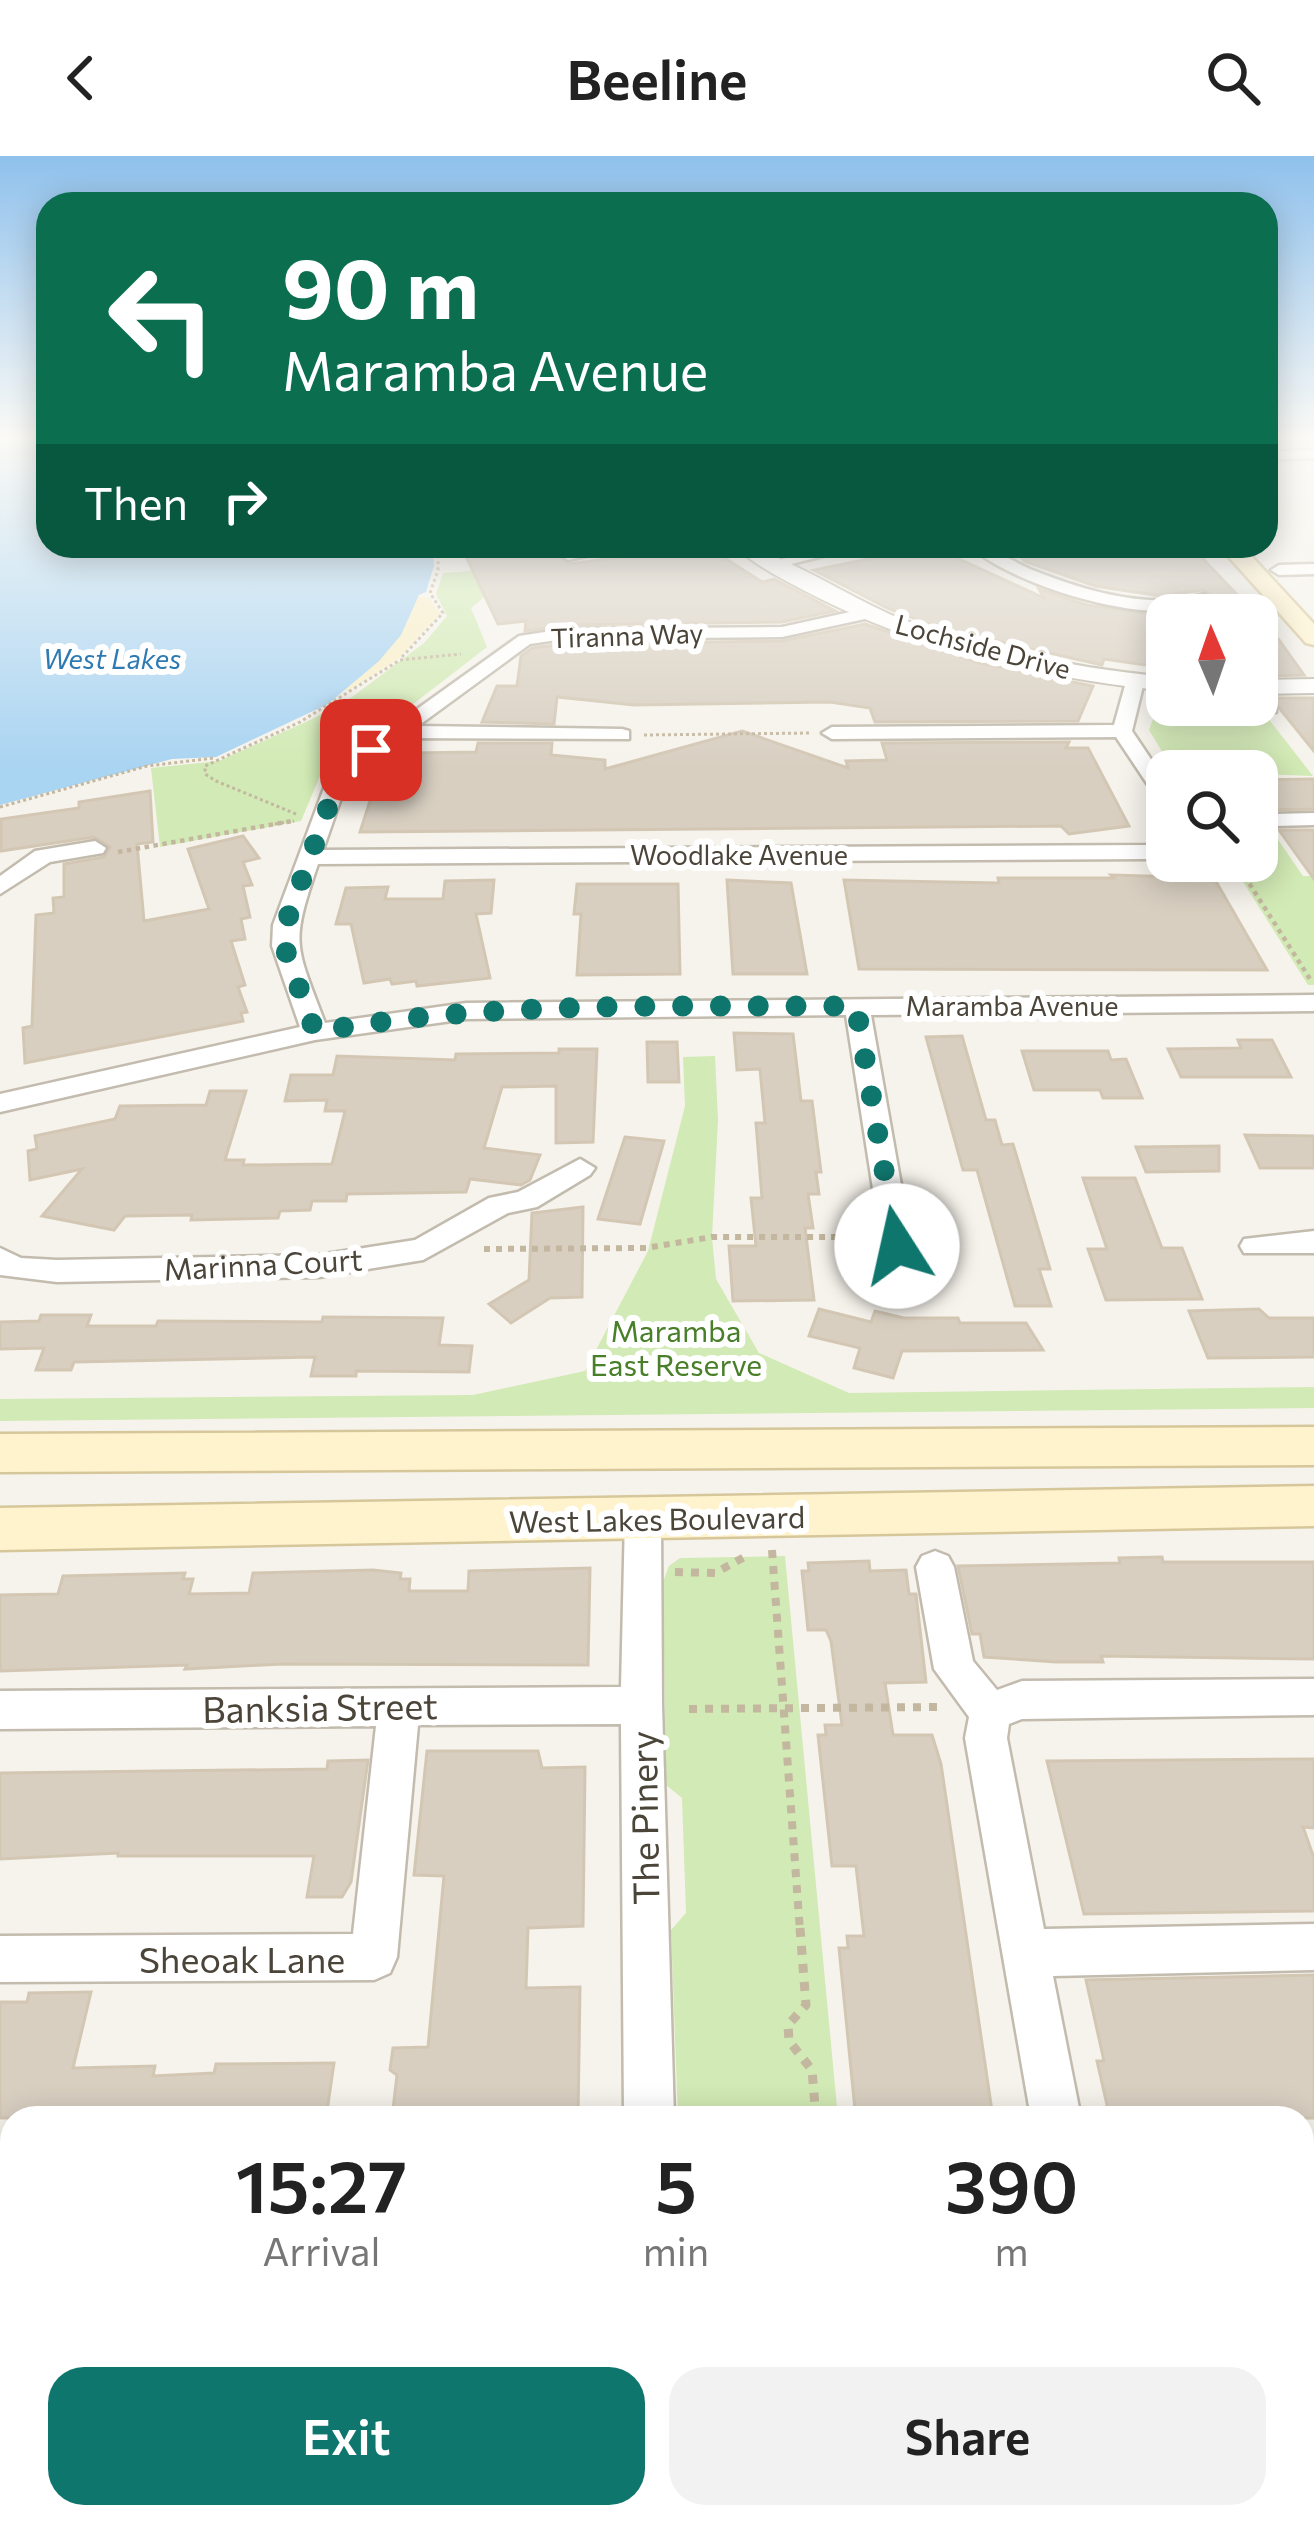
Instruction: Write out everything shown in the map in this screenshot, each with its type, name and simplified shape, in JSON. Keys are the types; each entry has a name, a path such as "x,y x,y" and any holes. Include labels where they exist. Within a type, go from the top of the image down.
{"main road":[{"path":"1241,558 1314,638"},
{"path":"1266,558 1314,606"},
{"path":"0,1453 1314,1446"},
{"name":"West Lakes Boulevard","path":"0,1529 1314,1506"}],"street":[{"name":"Lochside Drive","path":"762,558 868,613 1018,660 1146,683"},
{"path":"771,564 799,558"},
{"path":"991,558 1021,573 1098,596 1138,600"},
{"path":"1279,570 1314,569"},
{"name":"Tiranna Way","path":"315,1032 284,946 285,926 338,780 395,732 525,640 564,634 782,632 868,613"},
{"path":"1135,682 1122,731 1146,767"},
{"path":"1278,687 1314,686"},
{"path":"832,733 1122,731"},
{"path":"395,732 622,735"},
{"path":"1278,820 1314,819"},
{"name":"Woodlake Avenue","path":"310,857 1146,849"},
{"path":"4,884 43,856 105,850"},
{"name":"Maramba Avenue","path":"0,1103 315,1032 396,1018 535,1007 1314,1003"},
{"path":"856,1006 897,1246"},
{"name":"Marinna Court","path":"0,1259 14,1269 57,1271 319,1266 423,1249 580,1168"},
{"path":"1255,1246 1314,1242"},
{"name":"The Pinery","path":"644,1518 641,1705 649,2106"},
{"path":"935,1567 954,1669 990,1712 986,1738 1054,2106"},
{"path":"990,1712 1022,1700 1314,1696"},
{"name":"Sheoak Lane","path":"0,1959 374,1957 399,1705"},
{"name":"Banksia Street","path":"0,1710 641,1705"},
{"path":"1026,1953 1314,1948"}],"path":[{"path":"105,850 304,820 278,800 215,782 202,770 347,696 400,660 443,614 430,593 436,558"},
{"path":"400,660 459,655"},
{"path":"622,735 832,733"},
{"path":"0,807 160,763 218,758"},
{"path":"1249,882 1314,986"},
{"path":"484,1249 646,1248 712,1237 863,1237 897,1246"},
{"path":"772,1549 806,2006 788,2025 789,2041 812,2071 815,2106"},
{"path":"688,1709 939,1707"}],"green space":[{"path":"520,567 471,608 487,647 320,776 301,821 160,847 151,768 219,761 312,719 352,697 424,643 447,616 436,594 443,573"},
{"path":"1150,726 1274,726 1313,776 1278,775 1278,750 1161,750"},
{"path":"1278,840 1303,876 1314,876 1314,985 1308,985 1243,882 1278,882"},
{"name":"Maramba East Reserve","path":"715,1056 718,1120 712,1237 716,1279 759,1353 849,1393 1314,1387 1314,1408 0,1421 0,1399 473,1395 585,1371 648,1251 685,1106 683,1057"},
{"path":"785,1556 837,2106 678,2106 671,1930 686,1913 682,1798 666,1785 663,1582 669,1566 680,1558"}],"sand":[{"path":"416,596 429,598 440,614 398,659 348,691 340,690"}],"water":[{"name":"West Lakes","path":"0,547 36,547 36,558 434,558 426,592 419,595 401,635 379,661 328,704 216,757 172,759 0,805"}],"building":[{"path":"467,558 562,558 569,564 615,558 725,558 762,582 774,579 835,611 782,622 564,625 525,631 526,621 498,624"},
{"path":"872,558 957,558 1044,598 1039,589 1087,605 1146,613 1146,665 1104,659 1102,665 937,627 887,608 814,570"},
{"path":"1022,558 1202,558 1236,594 1203,590 1148,594 1095,586"},
{"path":"865,624 980,663 1093,686 1078,721 875,722 870,708 830,702 634,705 557,697 554,724 482,722 497,686 517,686 521,656 532,648 782,641"},
{"path":"1278,639 1279,640 1304,675 1278,676"},
{"path":"1278,698 1314,698 1314,751 1280,709"},
{"path":"742,731 848,768 846,761 887,760 882,743 1069,742 1066,748 1088,748 1129,826 1069,834 1061,826 360,832 378,776 394,776 396,765 412,753 476,752 478,743 552,743 551,755 605,760 605,769"},
{"path":"1314,779 1314,809 1278,810 1278,780"},
{"path":"150,791 153,842 137,844 144,921 209,909 188,849 243,836 259,858 243,862 252,885 243,886 250,917 241,919 245,939 231,941 245,985 238,987 247,1012 241,1013 243,1021 25,1063 23,1028 32,1026 36,915 54,913 53,898 64,897 64,864 104,857 110,847 94,837 1,851 1,819"},
{"path":"1279,830 1314,830 1314,879"},
{"path":"1111,875 1146,876 1146,882 1216,882 1267,970 859,969 844,880 999,883 998,878 1114,878"},
{"path":"494,880 491,913 476,914 490,978 417,986 416,981 392,984 390,979 364,983 351,924 336,924 346,888 388,887 385,899 443,899 445,881"},
{"path":"727,880 791,883 807,974 733,974"},
{"path":"577,884 678,884 680,974 577,975 581,914 574,914"},
{"path":"734,1033 793,1034 801,1101 812,1101 821,1172 816,1172 819,1194 808,1194 813,1228 805,1228 814,1300 733,1301 729,1246 756,1246 751,1198 762,1198 756,1123 765,1123 760,1069 737,1070"},
{"path":"962,1036 986,1120 995,1120 1002,1145 1013,1144 1050,1269 1039,1269 1051,1306 1015,1306 977,1170 963,1170 926,1037"},
{"path":"1238,1040 1272,1040 1291,1077 1181,1077 1168,1049 1241,1048"},
{"path":"647,1042 677,1042 679,1082 648,1082"},
{"path":"559,1049 597,1049 593,1142 556,1143 556,1086 502,1087 484,1148 540,1155 530,1180 521,1185 470,1179 466,1192 347,1194 346,1201 312,1201 310,1210 280,1211 278,1218 125,1216 114,1230 42,1216 82,1169 30,1180 28,1151 37,1149 35,1136 115,1119 120,1106 206,1105 210,1091 246,1091 225,1160 244,1160 243,1165 332,1164 345,1111 325,1111 327,1100 285,1101 291,1075 333,1075 337,1056 455,1060 456,1054 559,1053"},
{"path":"1022,1051 1108,1051 1111,1060 1126,1059 1142,1098 1103,1098 1100,1090 1034,1090"},
{"path":"1245,1135 1314,1136 1314,1168 1260,1168"},
{"path":"625,1137 664,1141 640,1224 598,1219"},
{"path":"1219,1146 1219,1171 1146,1172 1136,1147"},
{"path":"1083,1178 1135,1178 1162,1248 1182,1248 1202,1299 1106,1300 1088,1249 1107,1249"},
{"path":"583,1207 582,1297 550,1298 511,1323 489,1304 529,1280 532,1213"},
{"path":"819,1309 871,1322 875,1311 904,1318 958,1318 960,1323 1026,1323 1043,1350 902,1351 893,1378 854,1368 860,1348 809,1336"},
{"path":"1259,1309 1269,1318 1314,1318 1314,1357 1208,1358 1189,1311"},
{"path":"41,1315 91,1315 87,1326 156,1326 158,1321 322,1322 323,1317 443,1318 439,1345 472,1346 469,1372 356,1371 356,1376 311,1376 315,1357 74,1362 71,1370 36,1370 44,1348 0,1349 0,1322 39,1321"},
{"path":"1162,1557 1163,1562 1314,1562 1314,1659 1101,1656 1103,1662 1056,1662 984,1657 980,1634 972,1634 958,1566 1120,1563 1119,1558"},
{"path":"869,1561 870,1571 906,1570 909,1594 916,1594 926,1682 885,1683 893,1735 932,1735 941,1764 991,2106 855,2106 839,1948 848,1948 847,1936 864,1936 856,1866 832,1866 818,1735 826,1735 825,1725 842,1725 831,1641 826,1630 808,1630 802,1571 809,1571 808,1563"},
{"path":"590,1568 588,1665 282,1664 0,1671 0,1595 58,1594 63,1576 185,1573 183,1579 193,1579 189,1594 249,1593 253,1573 373,1570 401,1573 400,1579 410,1579 409,1591 468,1591 469,1571"},
{"path":"427,1751 538,1751 542,1768 585,1767 583,1926 528,1928 526,1988 580,1987 578,2106 393,2106 397,2075 390,2070 393,2048 428,2047 444,1876 414,1875"},
{"path":"1314,1759 1314,1828 1303,1827 1314,1858 1314,1911 1084,1914 1047,1761"},
{"path":"368,1760 351,1882 342,1897 307,1897 314,1856 118,1853 0,1859 0,1773 327,1769 328,1761"},
{"path":"1314,1975 1314,2106 1107,2106 1097,2061 1104,2061 1086,1980"},
{"path":"91,1992 73,2068 155,2066 153,2076 214,2073 216,2064 334,2063 328,2106 0,2106 0,2002 27,2002 29,1993"}],"route":[{"path":"371,750 338,780 285,926 284,946 315,1032 396,1018 535,1007 856,1006 897,1246"}]}
